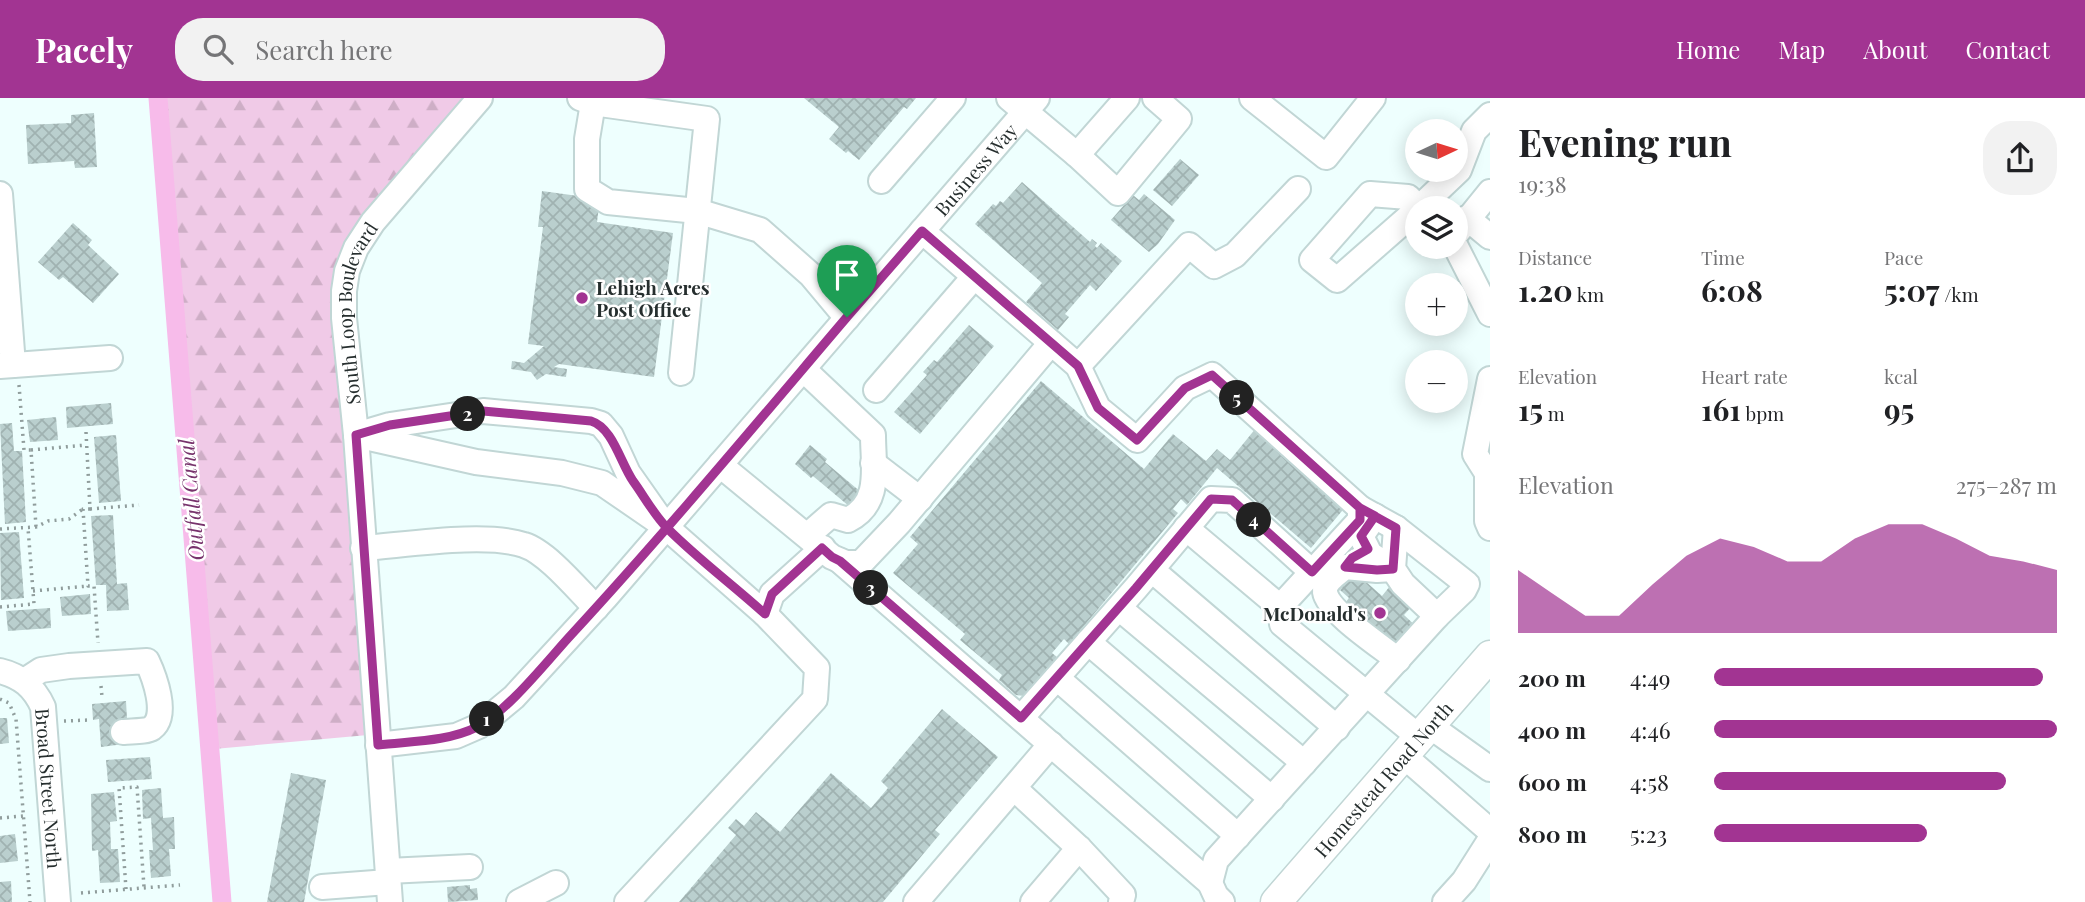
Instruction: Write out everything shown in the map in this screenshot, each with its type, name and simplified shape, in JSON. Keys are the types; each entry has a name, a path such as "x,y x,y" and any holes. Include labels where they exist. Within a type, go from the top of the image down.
{"main road":[{"name":"Homestead Road North","path":"1276,902 1490,656"}],"street":[{"name":"South Loop Boulevard","path":"389,885 344,291 347,271 356,248 373,222 480,98"},
{"path":"881,181 953,98"},
{"path":"1077,155 1127,98"},
{"path":"1024,103 1118,193 1179,119 1155,98"},
{"path":"1252,98 1326,157 1373,98"},
{"path":"681,373 697,211 706,119 586,101 587,189 608,202 697,211 760,230 811,275 847,317"},
{"name":"Business Way","path":"378,745 456,736 479,726 514,697 596,608 922,231 1024,103"},
{"path":"1431,196 1459,170 1474,131 1490,115"},
{"path":"1078,366 1189,245 1214,265 1235,255 1298,189"},
{"path":"1476,227 1490,192"},
{"path":"0,194 10,365 110,358"},
{"path":"922,231 1078,366 1098,408 1137,440 1185,388 1212,375 1377,517 1467,584 1216,860 1216,892"},
{"path":"1462,259 1490,314"},
{"path":"876,390 975,276"},
{"path":"824,548 846,564 861,563 920,499 1051,343"},
{"path":"765,614 772,594 824,548 831,515 848,520 859,514 873,493 873,435 803,369"},
{"path":"1490,379 1475,454 1487,472 1487,521 1490,528"},
{"path":"356,435 390,425 483,411 591,421 601,424 611,436 628,473 666,527"},
{"path":"464,458 461,439 474,413"},
{"path":"356,435 476,462 562,473 602,483 666,527 765,614 817,668 815,699 627,902"},
{"path":"602,483 606,464 615,449"},
{"path":"873,463 920,499"},
{"path":"720,465 824,548 1051,744 1216,892"},
{"path":"1021,718 1211,499 1232,500 1312,572"},
{"path":"1377,517 1361,536 1370,554 1393,569"},
{"path":"1377,517 1393,569 1403,584 1437,617"},
{"path":"1280,607 1360,520 1377,517"},
{"path":"1186,528 1280,607 1282,624 1418,740 1490,831"},
{"path":"363,548 481,539 525,545 556,566 596,608"},
{"path":"1368,549 1352,558 1326,587 1325,593 1332,607 1398,660"},
{"path":"1345,567 1393,569"},
{"path":"1152,570 1337,728"},
{"path":"1119,608 1304,763"},
{"path":"1088,642 1272,799"},
{"path":"0,671 15,674 24,681 41,670 148,661 158,685 159,706 153,727 123,732"},
{"path":"1057,678 1238,836"},
{"name":"Broad Street North","path":"24,681 36,692 43,707 58,902"},
{"path":"1418,740 1490,769"},
{"path":"916,902 1051,744"},
{"path":"1014,788 1079,848 1125,900"},
{"path":"1445,902 1464,881 1490,840"},
{"path":"1033,902 1079,848"},
{"path":"322,887 389,885 470,867"},
{"path":"519,902 556,883"}],"path":[{"path":"10,365 24,450 86,445"},
{"path":"86,432 90,509"},
{"path":"31,450 36,527"},
{"path":"0,529 36,527 48,521 69,519 83,509 139,505"},
{"path":"83,509 88,586"},
{"path":"0,607 34,604 28,528"},
{"path":"33,591 94,586 102,697"},
{"path":"0,699 9,703 16,719 30,902"},
{"path":"126,889 120,788 137,787 144,887"},
{"path":"0,818 23,816"},
{"path":"82,893 180,885"}],"green space":[{"path":"165,98 468,98 348,244 368,735 214,749"}],"building":[{"path":"804,98 916,98 907,109 904,107 859,160 829,139 839,127"},
{"path":"94,113 97,167 75,168 74,161 28,164 26,125 71,123 71,115"},
{"path":"1180,159 1199,175 1172,206 1153,190"},
{"path":"1022,182 1090,242 1092,239 1097,243 1097,248 1101,243 1122,261 1096,291 1090,285 1065,314 1069,317 1058,330 1026,302 1042,283 975,224 993,204 996,206 1000,201 1003,203"},
{"path":"542,191 600,199 597,222 673,233 654,377 559,364 554,367 567,369 566,377 546,374 537,380 531,372 511,369 512,361 524,363 544,346 528,344 543,227 538,227"},
{"path":"1128,191 1139,200 1144,194 1175,220 1149,252 1111,220 1125,204 1121,200"},
{"path":"73,223 92,240 88,245 119,274 93,303 63,277 59,280 38,262"},
{"path":"969,325 994,346 920,434 894,412 927,375 923,372 934,360 937,362"},
{"path":"1041,381 1144,469 1173,434 1206,461 1217,449 1230,460 1256,428 1347,505 1311,548 1217,468 1187,505 1181,499 1173,509 1178,513 1069,644 1064,639 1052,653 1057,657 1024,696 1016,695 999,680 1002,675 960,640 965,634 893,573 918,544 910,537"},
{"path":"111,403 113,424 67,428 66,407"},
{"path":"56,417 58,440 30,442 27,420"},
{"path":"12,423 14,451 22,451 26,522 5,524 0,424"},
{"path":"116,435 121,501 99,503 94,437"},
{"path":"810,445 827,459 825,462 868,498 856,512 795,464"},
{"path":"113,515 117,584 127,583 129,610 107,611 106,585 96,585 91,516"},
{"path":"19,532 24,598 1,600 0,533"},
{"name":"McDonald's","path":"1355,572 1382,596 1390,586 1412,606 1404,615 1419,629 1400,649 1361,615 1357,620 1352,616 1356,611 1346,602 1349,598 1340,590"},
{"path":"90,594 91,614 62,616 60,597"},
{"path":"50,608 51,628 8,631 6,611"},
{"path":"126,701 127,719 122,718 124,744 101,747 99,719 93,720 92,704"},
{"path":"942,709 998,757 935,830 940,834 883,902 679,902 736,835 728,828 736,819 744,826 756,812 780,832 831,773 871,808 888,788 881,781"},
{"path":"0,718 7,718 9,743 0,744"},
{"path":"150,757 152,779 108,782 106,760"},
{"path":"291,773 326,780 304,902 267,902"},
{"path":"161,788 163,818 174,817 175,849 169,849 171,876 151,878 151,818 143,819 142,790"},
{"path":"114,792 117,821 110,822 111,849 118,849 120,882 100,883 98,850 92,851 91,794"},
{"path":"15,834 18,861 0,863 0,836"},
{"path":"11,881 12,902 0,902 0,882"},
{"path":"470,885 470,889 477,888 478,900 448,902 447,887"}],"waterway":[{"name":"Outfall Canal","path":"158,98 222,902"}],"place":[{"name":"Lehigh Acres Post Office","path":"582,298"},
{"name":"McDonald's","path":"1380,613"}],"route":[{"path":"847,317 666,527 605,598 514,697 479,726 456,736 378,745 356,435 390,425 483,411 601,424 611,436 628,473 666,527 765,614 772,594 822,548 1021,718 1211,499 1232,500 1312,572 1360,520 1360,508 1396,528 1393,569 1345,567 1352,558 1368,549 1361,536 1375,516 1360,508 1212,375 1185,388 1137,440 1098,408 1078,366 922,231 847,317"}]}
